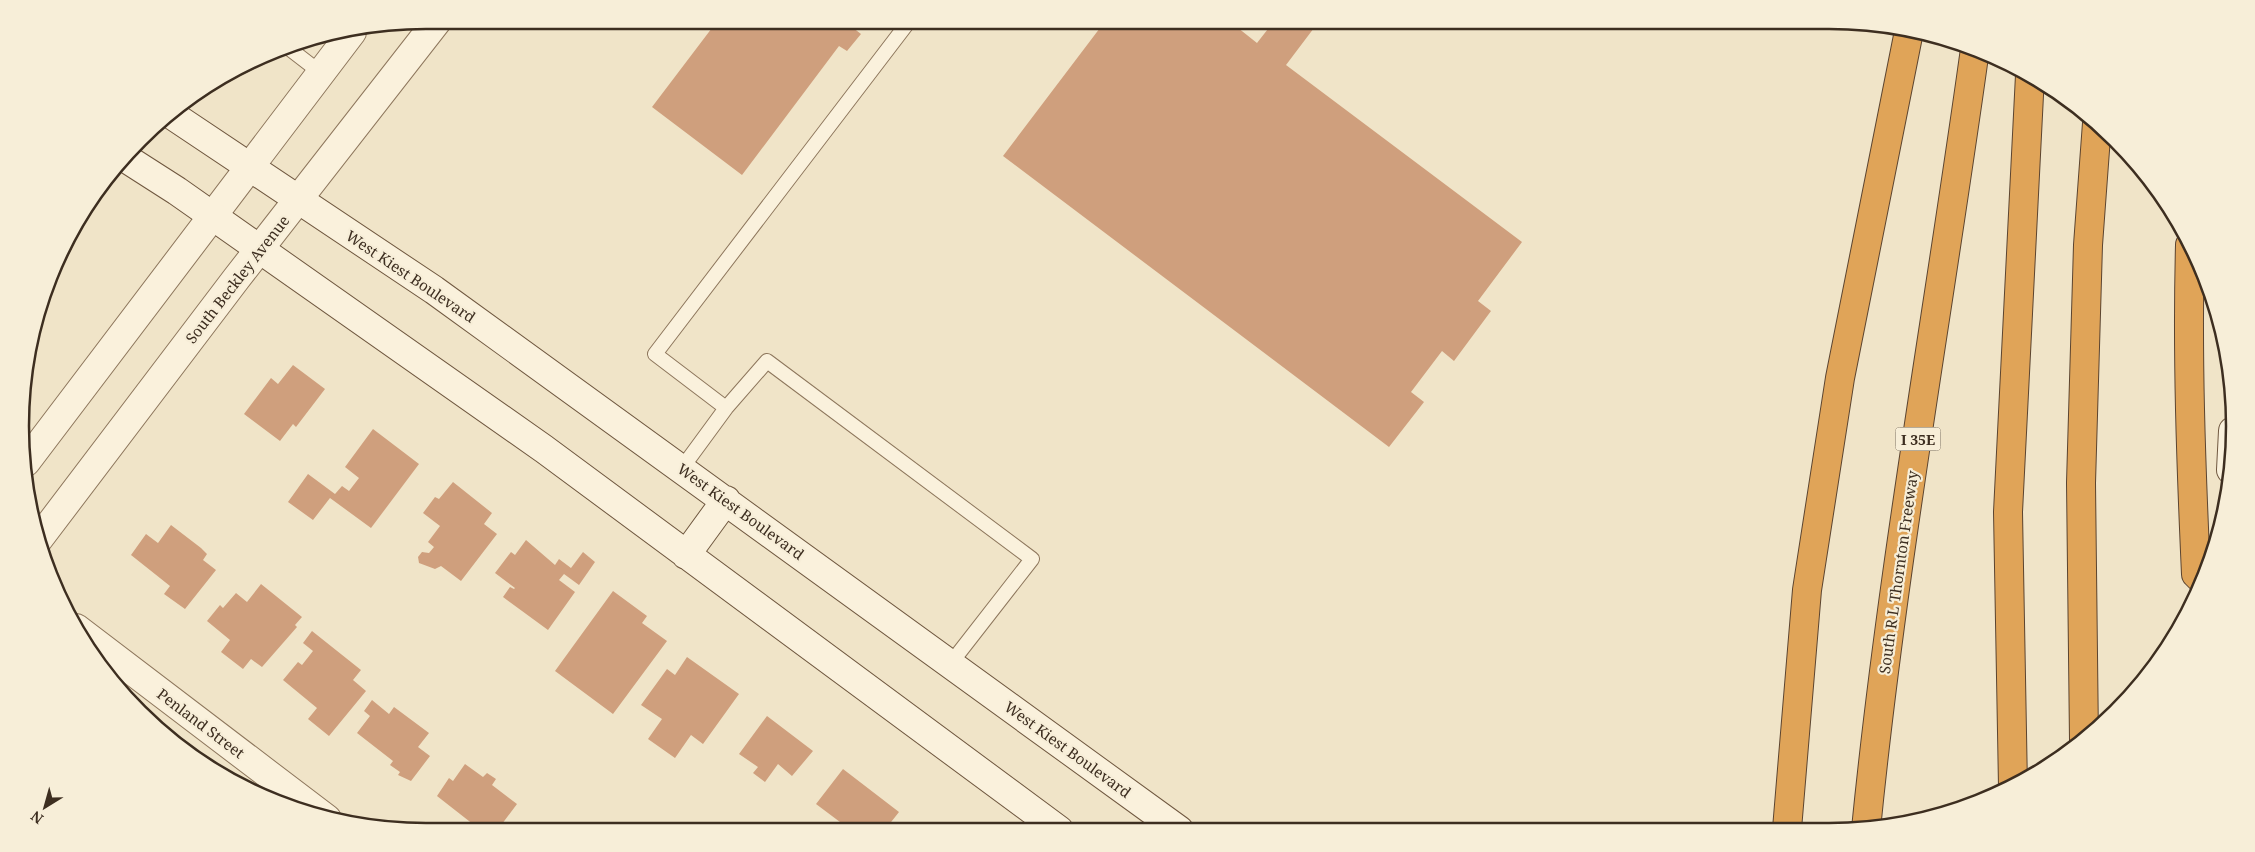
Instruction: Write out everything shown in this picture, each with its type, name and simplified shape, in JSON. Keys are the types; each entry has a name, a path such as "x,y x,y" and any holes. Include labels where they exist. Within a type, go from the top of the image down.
{"highway":[{"path":"1788,823 1807,590 1840,378 1908,36"},
{"name":"South R L Thornton Freeway","path":"1867,821 1877,724 1898,570 1974,56"},
{"path":"2013,778 2008,512 2030,83"},
{"path":"2084,731 2081,483 2088,245 2096,132"},
{"path":"2190,260 2188,344 2191,466 2197,575"}],"main road":[{"name":"South Beckley Avenue","path":"43,533 258,250 431,29"},
{"path":"30,456 349,36"},
{"name":"West Kiest Boulevard","path":"176,118 434,290 951,663 1168,823"},
{"path":"130,161 544,449 1050,823"},
{"path":"686,555 726,500"},
{"name":"Penland Street","path":"91,640 309,806"}],"lane":[{"path":"726,408 655,354 903,29"},
{"path":"293,52 321,73"},
{"path":"682,468 726,408 767,361 1032,559 951,663"}],"building":[{"path":"711,29 855,29 861,34 847,51 839,46 742,175 652,107"},
{"path":"1099,29 1239,29 1257,43 1268,29 1313,29 1286,65 1522,242 1478,301 1491,311 1454,361 1442,351 1411,392 1424,402 1389,447 1003,156"},
{"path":"293,365 325,389 296,427 293,424 280,441 244,414 271,378 278,384"},
{"path":"373,429 419,464 371,528 330,498 313,520 288,502 308,474 335,494 342,486 349,491 359,478 345,467"},
{"path":"453,482 492,513 484,524 497,534 461,581 441,566 435,569 419,563 418,557 422,552 429,553 434,547 428,542 440,526 423,513 435,497 439,499"},
{"path":"171,525 207,554 203,560 216,570 185,609 164,594 170,586 131,555 146,534 158,543"},
{"path":"526,540 555,565 559,559 571,568 583,552 595,562 579,585 564,574 559,580 575,592 548,630 503,597 510,587 515,588 495,573 511,552 515,555"},
{"path":"261,584 302,617 295,625 297,627 262,667 251,659 243,669 221,652 230,640 207,621 220,605 223,608 236,593 247,602"},
{"path":"613,591 647,616 642,623 667,641 613,714 555,671"},
{"path":"312,631 361,670 353,680 366,691 329,736 308,719 317,708 283,680 298,662 302,665 313,651 303,643"},
{"path":"687,657 739,694 703,744 691,735 675,758 648,739 662,719 641,705 667,669 675,675"},
{"path":"372,700 389,714 394,707 429,733 418,747 430,756 411,781 398,775 400,772 390,765 393,761 357,733 370,716 364,711"},
{"path":"767,716 813,751 792,776 778,764 765,782 753,773 758,767 739,754"},
{"path":"465,764 483,777 487,773 496,779 492,785 517,804 503,823 472,823 437,796 449,778 453,781"},
{"path":"843,769 899,812 890,823 839,823 816,804"}]}
